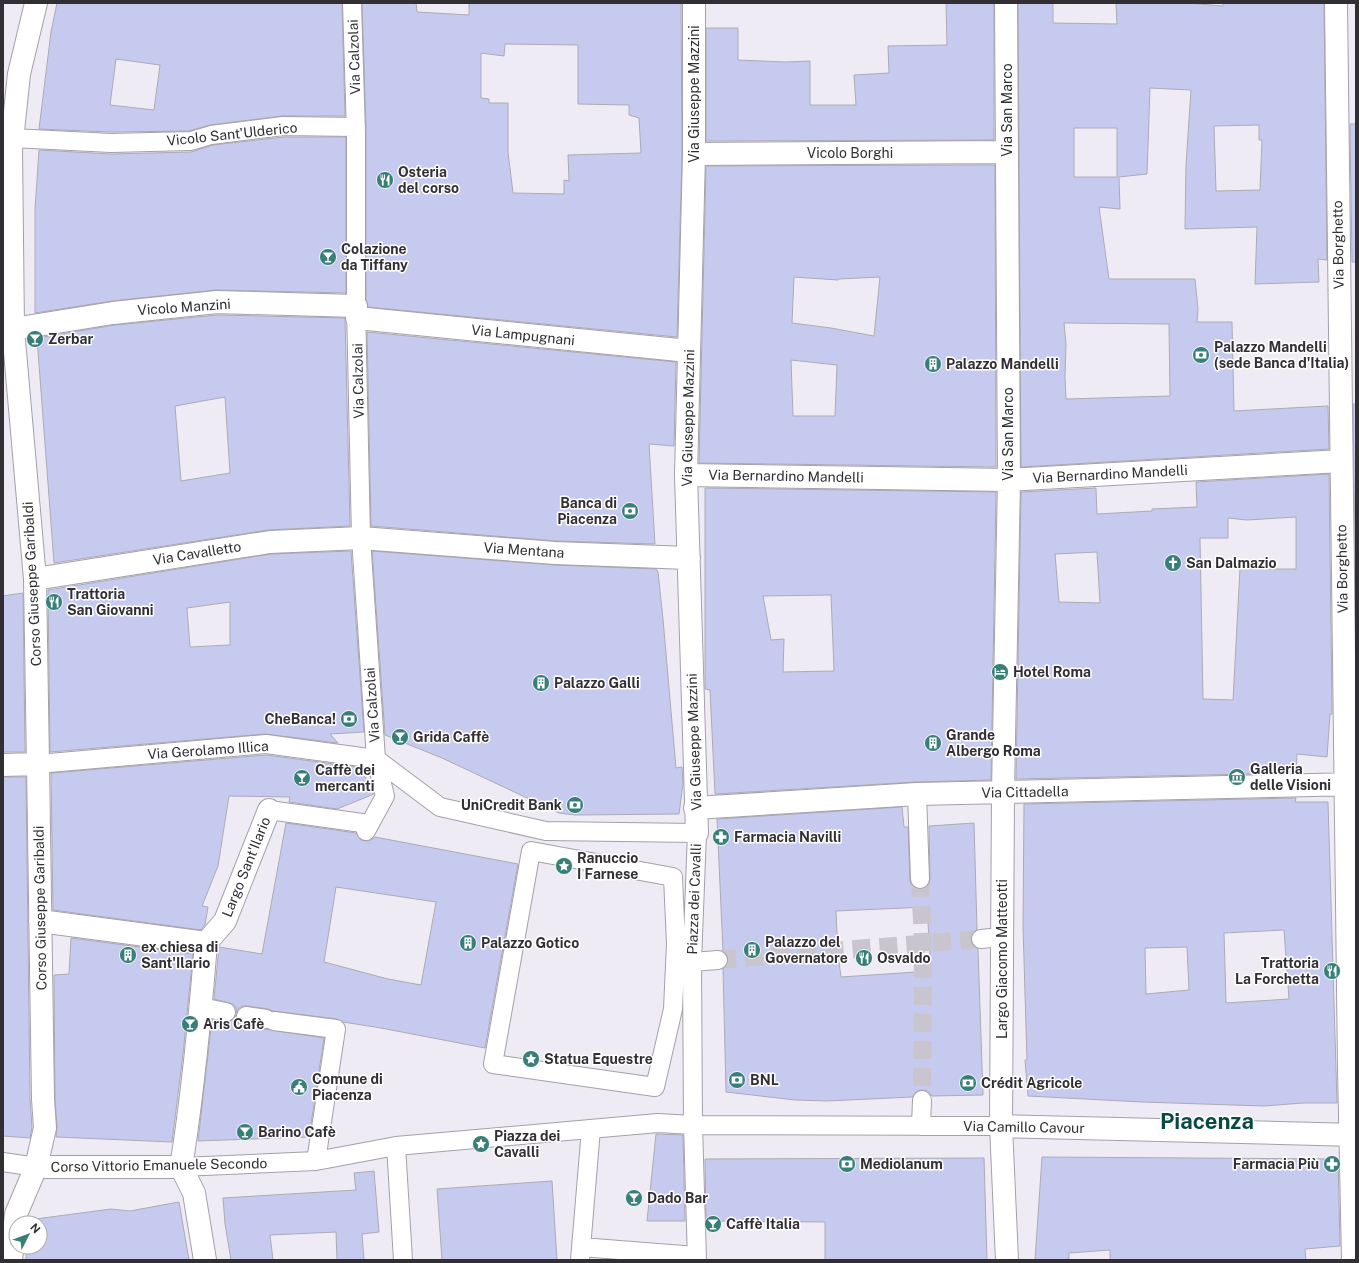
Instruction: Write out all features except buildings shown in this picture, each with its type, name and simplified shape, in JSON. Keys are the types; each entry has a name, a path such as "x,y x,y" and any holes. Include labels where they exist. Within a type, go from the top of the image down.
{"street":[{"name":"Corso Giuseppe Garibaldi","path":"10,1259 16,1214 36,1167 45,1128 43,1099 34,579 10,392 13,330 11,73 36,3"},
{"name":"Via Calzolai","path":"352,3 356,127 356,312 361,538 376,759"},
{"name":"Via Giuseppe Mazzini","path":"694,3 694,154 686,475 696,833"},
{"name":"Via San Marco","path":"1003,792 1009,480 1006,3"},
{"name":"Via Borghetto","path":"1336,3 1347,274 1341,461 1350,784 1353,1260"},
{"name":"Vicolo Sant'Ulderico","path":"12,138 111,143 190,141 211,135 283,126 356,127"},
{"name":"Vicolo Borghi","path":"694,154 1007,152"},
{"name":"Vicolo Manzini","path":"13,330 113,313 217,302 356,312"},
{"name":"Via Lampugnani","path":"356,312 689,351"},
{"name":"Via Bernardino Mandelli","path":"686,475 1009,480 1341,461"},
{"name":"Via Mentana","path":"361,538 555,553 689,558"},
{"name":"Via Cavalletto","path":"34,579 270,542 361,538"},
{"name":"Via Gerolamo Illica","path":"38,764 266,744 376,759"},
{"path":"269,810 367,828 384,796 376,759"},
{"name":"Piazza dei Cavalli","path":"376,759 440,807 546,831 696,833 692,962 693,1125 696,1258"},
{"path":"3,765 38,764"},
{"name":"Via Cittadella","path":"695,808 917,794 1350,784"},
{"name":"Largo Giacomo Matteotti","path":"1003,792 992,938 1007,1260"},
{"path":"917,794 920,879"},
{"name":"Largo Sant'Ilario","path":"206,943 225,921 269,810"},
{"name":"Piazza dei Cavalli","path":"531,851 673,877 676,944 673,1009 656,1087 493,1064 531,851"},
{"path":"40,921 206,943 201,1007 181,1167 194,1193 205,1260"},
{"path":"692,962 718,960"},
{"path":"201,1007 226,1012"},
{"path":"246,1016 336,1029 316,1161 396,1146 658,1123 693,1125"},
{"path":"921,1126 922,1100"},
{"name":"Via Camillo Cavour","path":"693,1125 1001,1126 1353,1135"},
{"path":"591,1129 580,1254 696,1258"},
{"path":"396,1146 403,1260"},
{"name":"Corso Vittorio Emanuele Secondo","path":"3,1162 36,1167 181,1167 316,1161"}],"tunnel":[{"path":"920,879 923,943 922,1100"},
{"path":"718,960 981,939"}],"place":[{"name":"Osteria del corso","path":"385,180"},
{"name":"Colazione da Tiffany","path":"328,257"},
{"name":"Zerbar","path":"35,339"},
{"name":"Palazzo Mandelli (sede Banca d'Italia)","path":"1201,355"},
{"name":"Palazzo Mandelli","path":"933,364"},
{"name":"Banca di Piacenza","path":"630,511"},
{"name":"San Dalmazio","path":"1173,563"},
{"name":"Trattoria San Giovanni","path":"54,602"},
{"name":"Hotel Roma","path":"1000,672"},
{"name":"Palazzo Galli","path":"541,683"},
{"name":"CheBanca!","path":"349,719"},
{"name":"Grida Caffè","path":"400,737"},
{"name":"Grande Albergo Roma","path":"933,743"},
{"name":"Galleria delle Visioni","path":"1237,777"},
{"name":"Caffè dei mercanti","path":"302,778"},
{"name":"UniCredit Bank","path":"575,805"},
{"name":"Farmacia Navilli","path":"721,837"},
{"name":"Ranuccio I Farnese","path":"564,866"},
{"name":"Palazzo Gotico","path":"468,943"},
{"name":"Palazzo del Governatore","path":"752,950"},
{"name":"ex chiesa di Sant'Ilario","path":"128,955"},
{"name":"Osvaldo","path":"864,958"},
{"name":"Trattoria La Forchetta","path":"1332,971"},
{"name":"Aris Cafè","path":"190,1024"},
{"name":"Statua Equestre","path":"531,1059"},
{"name":"BNL","path":"737,1080"},
{"name":"Crédit Agricole","path":"968,1083"},
{"name":"Comune di Piacenza","path":"299,1087"},
{"name":"Barino Cafè","path":"245,1132"},
{"name":"Piazza dei Cavalli","path":"481,1144"},
{"name":"Mediolanum","path":"847,1164"},
{"name":"Farmacia Più","path":"1332,1164"},
{"name":"Dado Bar","path":"634,1198"},
{"name":"Caffè Italia","path":"713,1224"}],"district":[{"name":"Piacenza","path":"1207,1121"}]}
